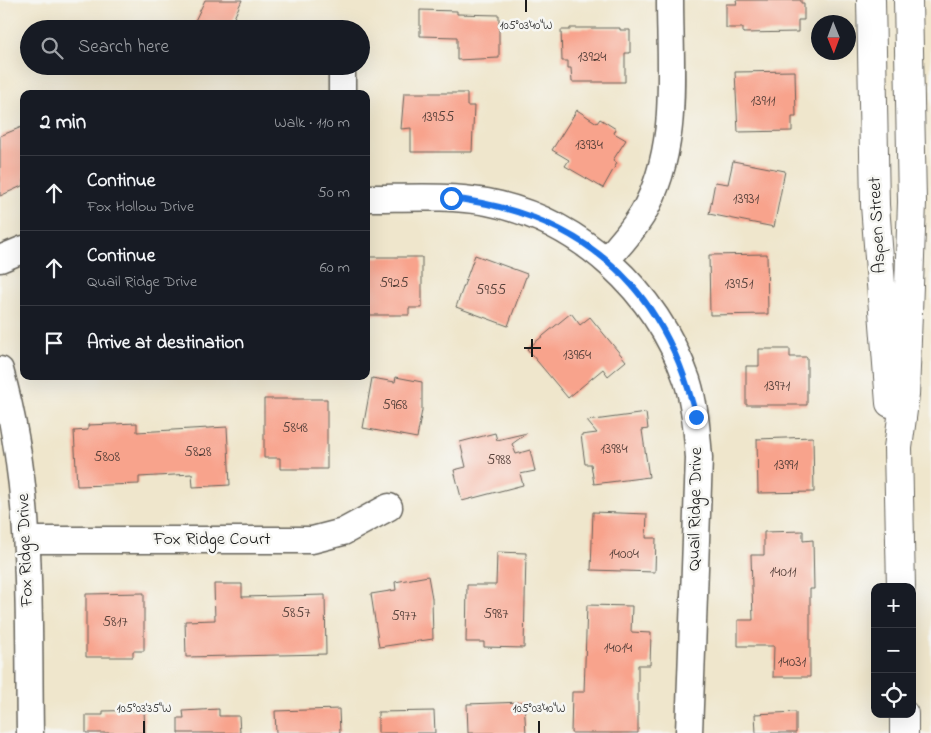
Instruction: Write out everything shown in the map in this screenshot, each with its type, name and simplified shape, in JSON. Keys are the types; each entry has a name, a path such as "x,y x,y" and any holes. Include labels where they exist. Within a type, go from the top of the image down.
{"street":[{"path":"606,260 642,215 656,187 665,158 670,127 670,0"},
{"name":"Aspen Street","path":"872,0 876,205 889,397 898,448"},
{"name":"Aspen Street","path":"901,583 898,448 905,395 912,202 908,0"},
{"path":"342,75 342,90"},
{"name":"Quail Ridge Drive","path":"370,198 451,198 488,202 523,212 553,225 584,243 606,260 633,286 655,315 673,347 687,381 696,417 699,458 689,733"},
{"path":"0,259 20,251"},
{"name":"Fox Ridge Drive","path":"0,370 10,406 21,462 27,540 30,733"},
{"name":"Fox Ridge Court","path":"27,540 312,540 343,532 389,508"},
{"path":"904,718 904,733"}],"building":[{"path":"205,0 242,0 233,20 195,20"},
{"path":"736,0 801,0 801,3 804,3 804,20 798,20 798,32 743,33 743,28 726,28 726,4 737,4"},
{"path":"420,10 457,11 457,14 499,15 499,58 457,60 457,37 420,36"},
{"path":"570,28 620,28 620,30 630,30 630,53 625,53 625,82 572,82 571,68 568,68 568,61 562,61 561,30 570,30"},
{"path":"795,71 796,117 792,117 792,131 738,132 735,72"},
{"path":"404,93 467,93 467,106 474,106 472,152 411,152 411,128 401,129"},
{"path":"577,110 597,123 600,119 616,129 614,133 626,140 613,160 617,163 603,188 565,166 569,160 552,150"},
{"path":"20,128 20,187 0,196 0,136"},
{"path":"733,161 785,171 774,227 709,214 715,182 728,184"},
{"path":"767,254 768,314 710,315 709,255"},
{"path":"475,255 527,274 508,326 456,307"},
{"path":"370,257 422,257 422,308 409,308 409,315 370,315"},
{"path":"571,313 580,325 590,317 626,361 608,376 603,369 568,398 527,349"},
{"path":"759,349 790,349 790,357 807,357 807,405 746,405 746,366 759,366"},
{"path":"396,377 422,382 422,410 417,438 363,428 372,378 395,382"},
{"path":"264,399 327,399 327,469 280,469 280,458 264,458"},
{"path":"646,413 648,429 642,430 649,477 594,484 591,464 585,464 581,435 597,433 587,421"},
{"path":"137,423 137,432 227,427 230,485 193,487 192,474 139,477 139,484 77,486 74,431 88,430 88,425"},
{"path":"495,433 497,440 527,433 512,444 516,454 530,450 535,471 520,474 523,485 462,501 454,470 466,467 460,442"},
{"path":"813,437 814,492 758,493 757,439"},
{"path":"593,512 647,514 646,538 656,538 655,572 591,570"},
{"path":"803,531 803,541 813,540 814,589 810,589 810,677 773,677 774,646 738,646 738,620 753,620 751,555 764,555 764,532"},
{"path":"497,552 526,553 524,648 484,647 484,642 466,642 467,585 496,585"},
{"path":"428,576 432,598 433,639 379,647 371,594 396,590 395,582"},
{"path":"214,584 242,584 242,597 325,595 326,654 186,657 185,621 215,620"},
{"path":"144,593 144,651 133,651 133,657 86,657 86,594"},
{"path":"587,605 632,606 631,632 651,633 650,665 638,665 638,733 571,733 572,692 584,692"},
{"path":"524,702 526,733 468,733 467,704"},
{"path":"219,709 219,716 239,716 240,733 178,733 178,718 184,718 183,711"},
{"path":"339,709 340,733 276,733 275,711"},
{"path":"144,710 145,733 86,733 86,715 103,715 103,711"},
{"path":"434,711 435,733 378,733 378,712"},
{"path":"796,712 796,733 756,733 755,714"}],"route":[{"path":"451,198 488,202 523,212 553,225 584,243 606,260 633,286 655,315 673,347 687,381 696,417"}]}
